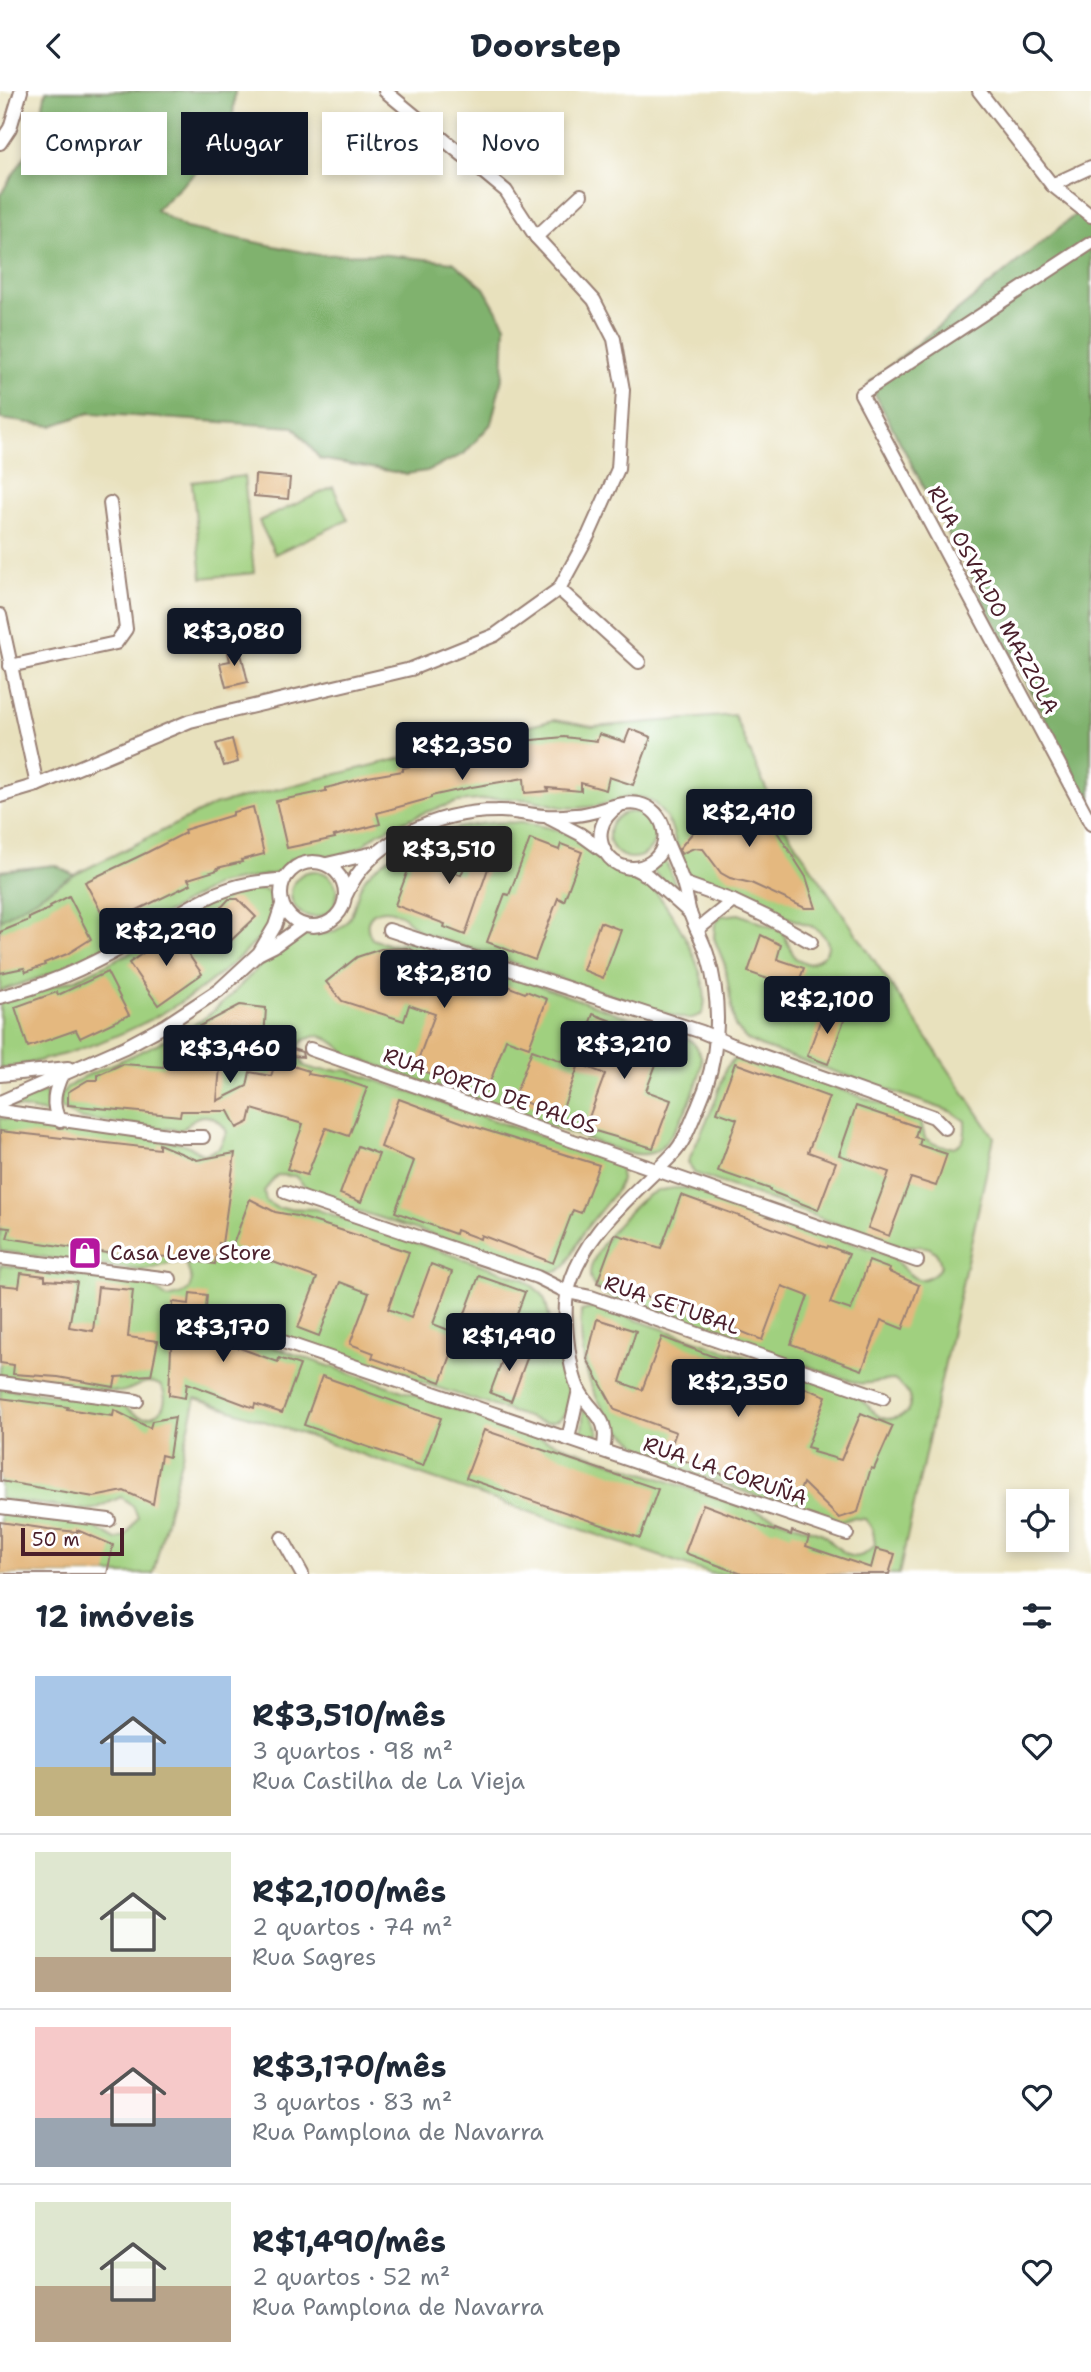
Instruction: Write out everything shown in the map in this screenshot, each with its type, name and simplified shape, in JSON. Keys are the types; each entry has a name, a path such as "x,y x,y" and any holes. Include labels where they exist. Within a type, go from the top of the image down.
{"street":[{"path":"0,143 10,128 22,91"},
{"path":"0,796 37,785 190,721 411,669 495,635 559,589 589,534 618,470 623,390 614,339 594,300 536,237 506,191 385,91"},
{"path":"979,91 1052,185 1088,209"},
{"path":"1052,185 1091,167"},
{"path":"536,237 581,194"},
{"name":"RUA OSVALDO MAZZOLA","path":"1091,243 861,394 1091,824"},
{"path":"10,666 116,643 126,629 110,503"},
{"path":"559,589 639,662"},
{"path":"0,615 37,785"},
{"path":"282,905 290,917 303,925 328,923 341,911 352,881 378,852 429,824 474,811 512,811 545,817 583,815 630,803 641,804 659,817 683,883 690,913 708,958 716,992 716,1039 707,1086 676,1151 618,1207 589,1241 567,1292 566,1327 573,1367 579,1390 604,1423 606,1439 603,1450"},
{"path":"605,852 600,835 602,826 611,811 619,806"},
{"path":"545,817 580,834 617,864 647,875 690,913"},
{"path":"634,868 651,862 658,855 665,838"},
{"path":"0,1102 125,1047 166,1025 219,990 259,953 275,926 282,905 284,880 295,867 310,862 327,864 378,852"},
{"path":"327,864 341,877 346,895"},
{"path":"0,997 87,966 131,943 190,905 220,891 263,880 284,880"},
{"path":"683,883 733,901 811,942"},
{"path":"698,929 733,901"},
{"path":"259,953 274,946 303,925"},
{"path":"389,930 702,1032 933,1117 946,1128"},
{"name":"RUA PORTO DE PALOS","path":"310,1049 917,1261"},
{"path":"0,1075 75,1067"},
{"path":"60,1121 54,1103 55,1091 62,1074"},
{"path":"0,1111 182,1137 203,1137"},
{"name":"RUA SETUBAL","path":"285,1192 537,1277 567,1292 591,1297 883,1398"},
{"path":"0,1258 170,1279"},
{"name":"RUA LA CORUÑA","path":"251,1331 847,1534"},
{"path":"0,1383 137,1401"},
{"path":"568,1439 579,1390"},
{"path":"0,1507 109,1520"},
{"path":"282,1538 302,1574"}],"green space":[{"path":"46,91 235,91 233,112 181,112 181,175 193,175 156,210 186,228 318,255 378,254 453,262 484,288 505,325 503,374 491,424 464,454 427,471 406,474 320,459 294,427 89,413 52,426 0,419 0,195 21,162 21,175 167,175 167,112 42,112"},
{"path":"1076,214 1091,224 1091,806 869,383"},
{"path":"244,476 254,573 202,578 192,482"},
{"path":"333,487 348,520 275,554 259,521"},
{"path":"734,715 780,821 994,1137 899,1574 712,1574 196,1398 153,1574 0,1574 0,1512 89,1524 116,1540 126,1536 138,1517 133,1506 121,1497 95,1509 86,1510 0,1499 0,1388 118,1404 142,1417 152,1416 161,1410 165,1396 161,1386 150,1382 119,1392 0,1377 0,1265 148,1284 168,1298 189,1289 192,1280 186,1264 167,1264 139,1270 0,1251 0,1118 178,1142 202,1154 219,1148 227,1132 221,1124 208,1116 194,1119 181,1130 80,1119 60,1108 59,1096 86,1076 164,1041 207,1016 273,954 295,938 329,933 340,928 351,915 366,877 394,855 416,842 441,833 492,823 518,823 568,834 584,844 611,869 639,877 649,885 676,922 696,962 704,991 701,1015 689,1019 671,1015 420,932 392,911 379,911 370,918 368,931 372,939 390,945 409,941 418,943 689,1039 699,1052 701,1066 693,1094 670,1137 654,1152 627,1153 351,1056 329,1039 317,1036 305,1040 299,1046 304,1066 317,1070 346,1070 612,1161 619,1165 621,1180 616,1191 584,1231 566,1265 559,1271 548,1272 315,1197 295,1176 277,1175 264,1191 266,1201 277,1208 315,1209 524,1279 542,1294 545,1300 570,1399 567,1409 559,1419 545,1423 284,1337 258,1314 240,1315 233,1324 233,1338 242,1345 270,1346 823,1534 842,1551 854,1557 867,1552 875,1545 873,1531 865,1519 852,1518 834,1524 662,1462 623,1432 609,1416 589,1380 581,1336 581,1311 598,1307 850,1393 884,1418 890,1419 907,1413 910,1398 894,1380 857,1383 615,1300 595,1287 591,1280 591,1271 602,1246 632,1208 650,1194 677,1188 693,1189 893,1257 915,1278 927,1278 941,1267 939,1258 930,1248 896,1245 694,1173 688,1162 715,1102 726,1068 741,1056 915,1115 921,1122 925,1138 939,1146 959,1144 965,1133 965,1121 952,1112 746,1039 735,1026 725,965 714,938 715,924 721,916 739,914 782,931 795,958 808,964 822,957 828,943 813,927 703,885 685,872 671,826 655,804 645,798 628,797 598,806 578,808 533,800 500,798 457,802 423,813 378,833 361,847 338,856 307,855 291,859 278,873 218,884 68,968 0,991 0,920 74,875 214,805 554,720 593,727"},
{"path":"632,812 648,819 655,835 648,851 632,858 616,851 609,835 616,819"},
{"path":"665,859 681,899 650,868"},
{"path":"55,865 74,875 0,920 0,871"},
{"path":"314,871 330,878 337,894 330,910 314,917 298,910 291,894 298,878"},
{"path":"246,890 265,890 272,896 272,925 250,948 204,987 153,1018 98,1043 43,1060 0,1069 0,1003 76,979 130,953 194,910"},
{"path":"46,1091 51,1114 10,1106"},
{"path":"584,1401 599,1431 593,1438 587,1438 582,1433"}],"building":[{"path":"255,475 290,478 288,499 254,496"},
{"path":"239,645 248,682 226,687 220,663 230,661 227,648"},
{"path":"630,729 651,737 633,785 609,777 606,790 581,783 581,791 547,788 548,791 525,793 524,778 472,787 431,796 377,813 380,824 334,836 335,838 287,848 276,801 326,791 326,788 368,777 403,771 403,768 435,759 522,741 564,737 597,741 599,734 625,742"},
{"path":"232,739 238,762 224,766 216,744"},
{"path":"728,796 747,797 758,802 806,877 816,908 805,908 751,883 730,878 721,873 703,849 694,848 681,854 679,849 694,831 700,813 714,801"},
{"path":"253,807 264,854 188,879 191,884 108,924 85,882 185,833 184,830"},
{"path":"480,831 501,831 465,935 444,927 445,924 395,905 413,857 461,875"},
{"path":"530,839 559,850 561,844 582,852 564,901 558,898 535,960 487,942 505,894 509,895"},
{"path":"69,896 91,939 67,954 44,963 45,965 26,972 24,968 0,973 0,932 29,920"},
{"path":"229,899 238,899 256,917 222,949 199,923 216,908 218,911"},
{"path":"600,922 621,930 603,978 583,970"},
{"path":"173,932 202,974 158,1005 129,963"},
{"path":"761,935 781,945 777,959 804,968 796,989 748,972"},
{"path":"407,948 547,999 529,1047 506,1039 487,1090 461,1080 459,1084 415,1068 435,1014 409,1005 404,1021 342,1001 326,982 357,957 381,949"},
{"path":"107,972 129,1015 80,1038 76,1030 28,1047 15,1007 57,992 58,995"},
{"path":"240,1005 266,1008 264,1040 302,1052 303,1057 190,1048 189,1061 220,1067 217,1101 247,1086 250,1072 271,1076 276,1061 309,1071 308,1074 347,1081 367,1088 349,1136 326,1128 307,1175 287,1169 303,1124 252,1109 249,1122 237,1128 228,1111 181,1111 180,1116 68,1105 68,1092 88,1080 98,1080 98,1075 122,1064 164,1067 164,1045"},
{"path":"825,1008 846,1015 828,1064 807,1056"},
{"path":"593,1014 643,1033 645,1030 666,1038 646,1091 671,1100 653,1148 585,1128 605,1074 575,1062"},
{"path":"532,1050 578,1067 560,1116 514,1098"},
{"path":"735,1063 829,1097 808,1152 836,1162 818,1210 770,1189 718,1171 737,1119 717,1112"},
{"path":"399,1099 472,1126 599,1165 581,1213 573,1210 553,1263 481,1235 480,1239 456,1230 455,1234 395,1212 414,1161 381,1147"},
{"path":"856,1106 918,1127 915,1137 921,1139 919,1145 947,1154 936,1186 911,1178 889,1236 868,1228 889,1172 839,1155"},
{"path":"0,1131 159,1149 159,1144 197,1160 235,1153 222,1244 219,1243 215,1264 180,1259 181,1257 127,1256 7,1238 10,1228 0,1227"},
{"path":"358,1146 379,1154 361,1202 340,1194"},
{"path":"681,1195 849,1254 830,1303 851,1310 869,1261 919,1285 903,1329 881,1320 862,1370 791,1344 808,1296 782,1286 762,1340 669,1302 597,1283 615,1234 661,1248"},
{"path":"250,1199 275,1212 297,1216 409,1252 388,1309 411,1318 431,1264 452,1272 433,1324 459,1334 441,1382 372,1358 374,1353 350,1344 369,1293 340,1282 319,1336 298,1328 317,1278 232,1247"},
{"path":"21,1273 45,1276 45,1280 77,1282 69,1327 93,1331 98,1287 133,1290 128,1337 158,1341 151,1375 116,1377 114,1387 58,1377 13,1374 14,1365 0,1363 0,1285 19,1287"},
{"path":"479,1276 525,1292 507,1341 461,1324"},
{"path":"190,1293 207,1295 204,1335 278,1362 279,1358 300,1365 282,1413 255,1404 254,1408 187,1383 185,1398 169,1395 173,1302 189,1304"},
{"path":"597,1319 636,1331 620,1382 642,1390 662,1337 826,1396 807,1447 814,1449 813,1452 841,1460 861,1413 893,1426 874,1469 871,1468 858,1512 839,1518 803,1483 799,1493 741,1474 739,1480 668,1455 676,1432 615,1410 587,1359"},
{"path":"508,1345 529,1353 511,1401 490,1393"},
{"path":"322,1376 441,1418 423,1466 304,1425"},
{"path":"0,1398 113,1416 114,1410 150,1428 152,1421 175,1417 169,1457 161,1455 153,1504 124,1491 94,1497 0,1481"},
{"path":"484,1430 658,1489 640,1538 466,1478"},
{"path":"703,1504 774,1531 775,1529 791,1535 792,1531 809,1537 806,1546 871,1568 876,1549 895,1554 889,1574 742,1574 685,1553"},
{"path":"0,1522 77,1530 113,1545 107,1574 0,1574"}],"place":[{"name":"Casa Leve Store","path":"85,1253"}]}
